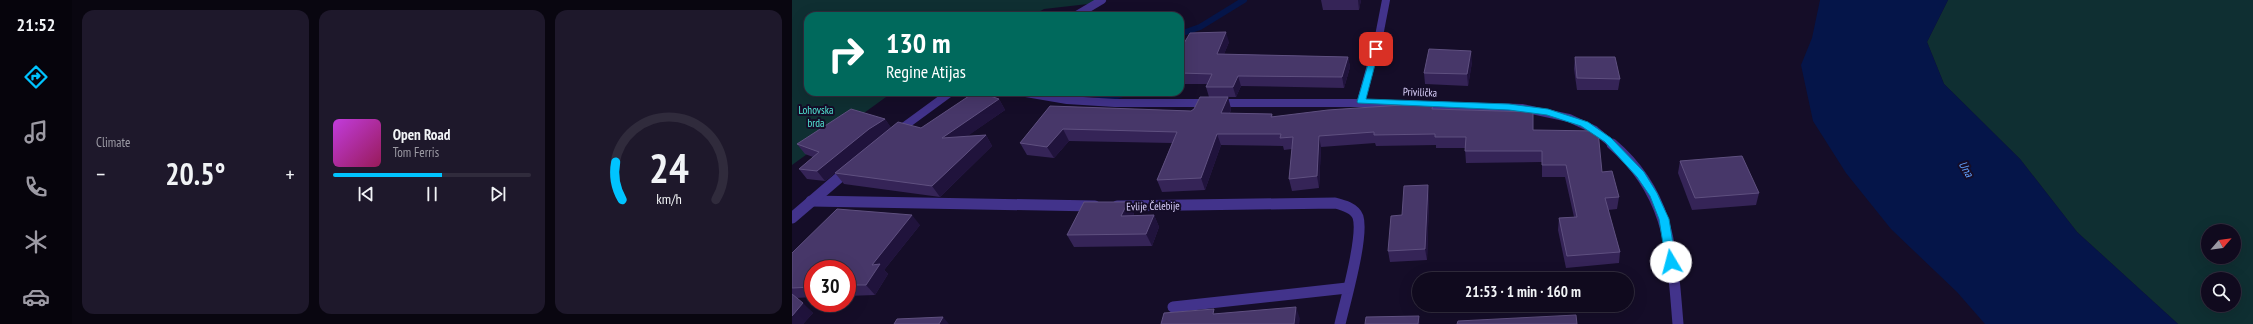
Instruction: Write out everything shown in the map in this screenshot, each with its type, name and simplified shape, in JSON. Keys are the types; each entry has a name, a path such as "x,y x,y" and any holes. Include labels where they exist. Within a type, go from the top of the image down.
{"street":[{"path":"1082,12 1102,0"},
{"path":"1361,102 1379,36 1386,0"},
{"path":"884,142 946,96"},
{"name":"Privilička","path":"1043,96 1077,102 1126,104 1361,102 1509,107 1548,112 1584,124 1608,140 1641,175 1654,195 1664,219 1669,246 1678,324"},
{"path":"792,218 853,166"},
{"name":"Evlije Čelebije","path":"811,201 1101,206 1335,204 1353,210 1360,226 1340,324"},
{"path":"1173,307 1348,288"}],"green space":[{"name":"Lohovska brda","path":"792,0 1102,0 1097,3 1044,9 1038,12 804,12 804,96 887,96 792,165"},
{"path":"1948,0 2253,0 2253,324 2178,324 2077,232 2020,159 1944,84 1927,42"}],"water":[{"name":"Una","path":"1820,0 1948,0 1927,42 1944,84 2020,159 2077,232 2178,324 1985,324 1957,292 1891,229 1846,173 1813,121 1801,65 1812,38"}],"building":[{"path":"1226,32 1217,54 1348,57 1342,77 1238,76 1233,87 1206,87 1212,74 1184,73 1184,43 1190,33"},
{"path":"1429,49 1471,51 1467,74 1424,73"},
{"path":"1575,57 1615,57 1620,79 1577,78"},
{"path":"969,96 990,96 999,99 942,138 986,135 932,186 835,173 898,122 921,128"},
{"path":"1200,97 1228,97 1221,113 1272,114 1271,117 1328,110 1433,104 1432,109 1533,112 1533,130 1598,131 1602,172 1612,171 1619,197 1605,198 1620,252 1567,256 1559,218 1577,217 1566,165 1542,165 1542,151 1465,151 1466,137 1435,137 1435,134 1374,135 1374,132 1319,136 1317,176 1289,179 1293,137 1280,138 1281,134 1217,134 1201,178 1157,180 1177,132 1063,129 1047,147 1020,143 1050,106 1191,111 1194,109"},
{"path":"851,109 885,119 869,129 817,171 799,169 819,152 797,144"},
{"path":"1742,156 1759,193 1695,198 1680,161"},
{"path":"1428,185 1425,249 1388,251 1391,216 1402,215 1404,186"},
{"path":"1084,202 1128,202 1121,216 1154,215 1146,234 1067,235"},
{"path":"837,209 912,215 872,265 880,264 866,285 856,285 856,260 804,260 804,287 792,288 792,253"},
{"path":"792,294 803,303 792,316"},
{"path":"1296,307 1294,324 1161,324 1164,313 1214,309 1213,314"},
{"path":"1576,315 1577,324 1457,324 1458,321"},
{"path":"1419,316 1418,324 1365,324 1366,317"},
{"path":"943,317 939,324 894,324 897,319"}],"waterway":[{"path":"1184,33 1200,27 1244,0"},
{"path":"1103,96 1112,98 1117,96"}],"route":[{"path":"1376,49 1361,102 1509,107 1548,112 1568,117 1584,124 1608,140 1625,156 1641,175 1654,195 1664,219 1671,262"}]}
